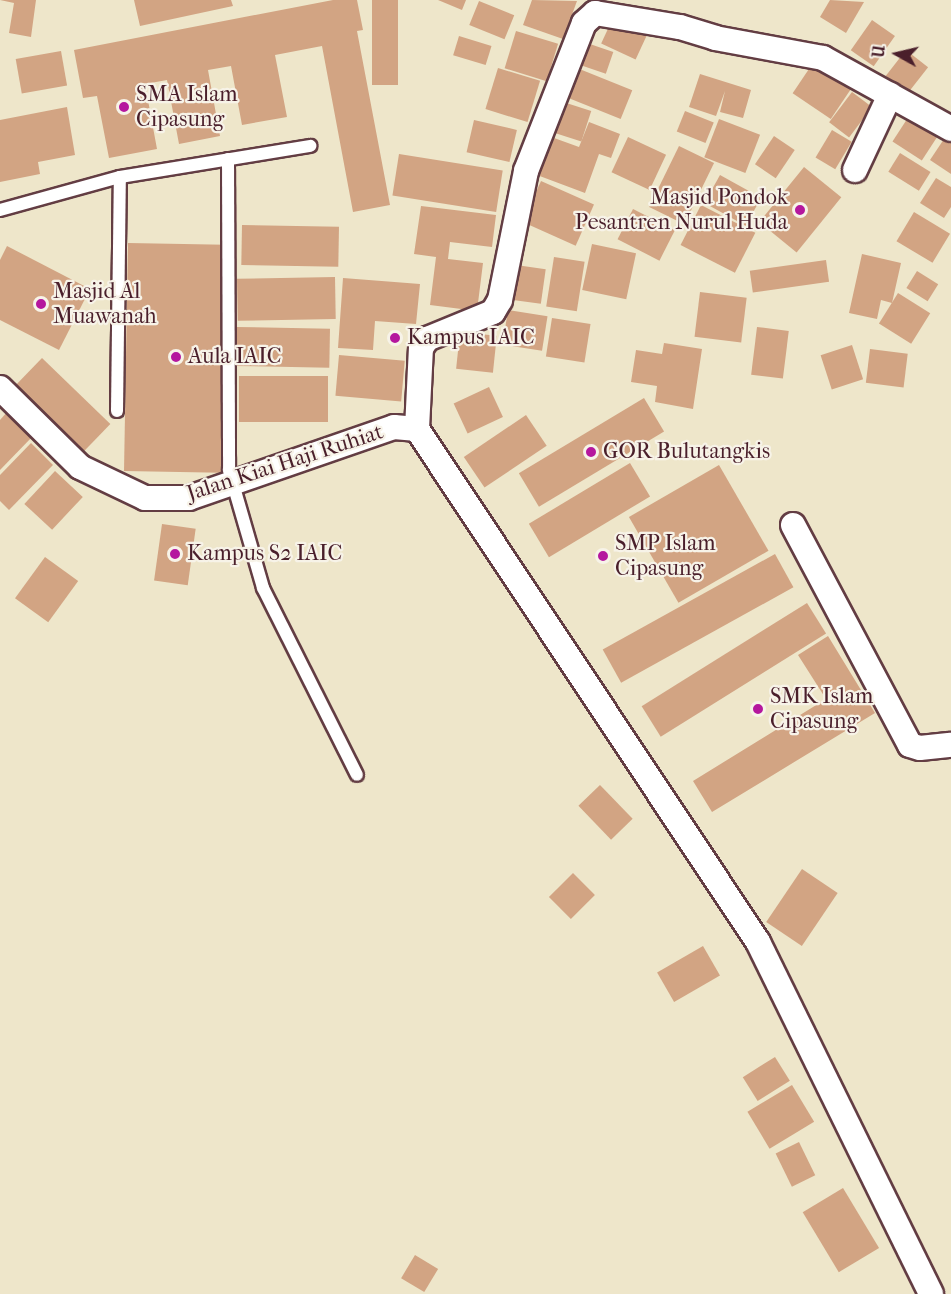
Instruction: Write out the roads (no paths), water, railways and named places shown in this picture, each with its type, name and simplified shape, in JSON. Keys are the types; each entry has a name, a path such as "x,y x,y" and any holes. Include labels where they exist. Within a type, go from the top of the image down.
{"street":[{"path":"931,1294 758,942 405,428 421,348 427,339 493,312 500,300 526,171 584,23 595,13 680,27 715,38 823,58 951,129"},
{"path":"855,170 890,95"},
{"name":"Jalan Kiai Haji Ruhiat","path":"0,388 80,466 121,489 145,498 189,498 405,428"},
{"path":"793,525 910,745 920,748 951,745"},
{"path":"947,1294 951,1292"}],"lane":[{"path":"0,210 120,177 310,146"},
{"path":"228,159 227,427 233,482 263,588 357,776"},
{"path":"117,411 120,177"}],"place":[{"name":"SMA Islam Cipasung","path":"124,107"},
{"name":"Masjid Pondok Pesantren Nurul Huda","path":"800,210"},
{"name":"Masjid Al Muawanah","path":"41,304"},
{"name":"Kampus IAIC","path":"395,338"},
{"name":"Aula IAIC","path":"176,357"},
{"name":"GOR Bulutangkis","path":"591,452"},
{"name":"Kampus S2 IAIC","path":"175,554"},
{"name":"SMP Islam Cipasung","path":"603,556"},
{"name":"SMK Islam Cipasung","path":"758,709"}]}
